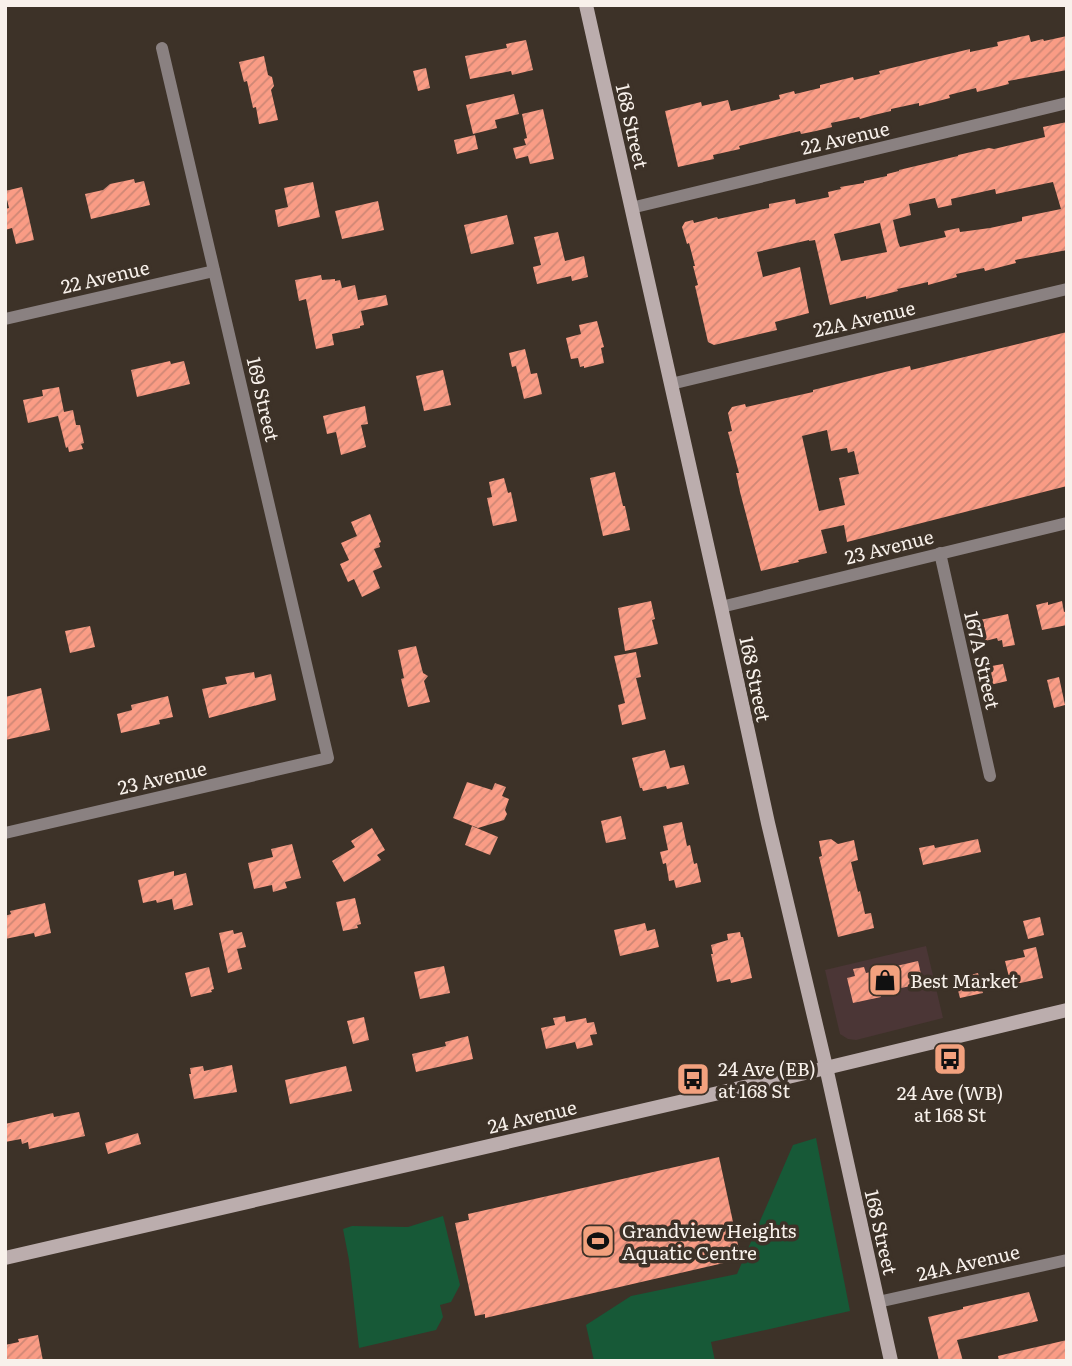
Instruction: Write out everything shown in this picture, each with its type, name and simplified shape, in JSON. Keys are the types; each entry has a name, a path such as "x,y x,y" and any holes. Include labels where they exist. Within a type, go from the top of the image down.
{"main road":[{"name":"168 Street","path":"586,5 891,1361"},
{"name":"24 Avenue","path":"5,1258 1067,1010"}],"street":[{"name":"169 Street","path":"162,48 328,758"},
{"name":"22 Avenue","path":"631,208 1067,103"},
{"name":"22 Avenue","path":"5,319 214,271"},
{"name":"22A Avenue","path":"671,384 1067,289"},
{"name":"23 Avenue","path":"721,607 1067,523"},
{"name":"167A Street","path":"940,554 990,776"},
{"name":"23 Avenue","path":"5,833 328,758"},
{"name":"24A Avenue","path":"878,1303 1067,1260"}],"shaded area":[{"path":"926,946 943,1018 856,1040 840,1034 825,970"}],"green space":[{"path":"816,1138 850,1311 711,1342 715,1361 594,1361 586,1325 631,1296 737,1274 793,1145"},
{"path":"443,1216 460,1285 451,1302 440,1305 443,1317 436,1330 359,1348 343,1229 352,1226 408,1227"}],"building":[{"path":"1029,35 1031,42 1067,36 1067,70 1008,81 1009,84 977,92 976,88 919,106 919,103 860,119 859,117 831,123 832,127 801,134 800,131 739,146 740,149 713,155 714,159 678,167 665,111 701,102 702,106 728,100 731,111 780,99 779,95 794,91 795,94 820,88 820,85 880,74 879,71 970,49 970,52 998,46 997,42"},
{"path":"526,40 533,70 512,75 511,71 470,79 465,56 507,48 506,44"},
{"path":"264,56 268,75 272,77 274,86 271,90 278,120 259,124 256,107 253,108 247,81 244,82 239,62"},
{"path":"426,68 430,88 418,91 413,71"},
{"path":"514,94 519,114 495,120 497,128 473,134 466,105"},
{"path":"543,109 554,159 530,164 528,156 516,159 513,148 526,145 524,139 527,138 522,114"},
{"path":"1067,122 1067,250 1015,260 1016,263 985,271 984,268 956,274 957,277 928,285 928,282 866,299 866,296 830,305 815,240 757,252 763,277 800,267 809,313 775,322 777,330 714,345 708,342 695,286 698,285 695,266 682,227 685,222 718,219 769,208 769,204 795,199 796,204 829,197 828,192 841,189 840,187 864,183 899,170 1045,137 1043,127","holes":["1053,182 1061,209 1022,217 1022,221 990,228 944,231 946,237 900,247 893,220 911,215 909,204 935,198 938,208 952,205 951,199 995,189 996,194","880,223 887,252 841,261 834,234"]},
{"path":"475,135 478,149 457,154 454,140"},
{"path":"134,179 135,183 144,181 150,205 91,219 85,194 103,190 110,184"},
{"path":"313,182 320,217 278,227 275,210 288,207 284,188"},
{"path":"22,187 34,240 16,244 12,228 5,230 5,209 9,208 5,191"},
{"path":"378,201 384,230 342,239 335,211"},
{"path":"507,215 514,244 471,254 464,225"},
{"path":"558,232 565,261 584,256 588,277 572,281 571,276 537,284 533,267 541,265 534,237"},
{"path":"321,275 322,280 340,280 342,288 355,285 358,300 386,295 388,305 361,311 364,325 332,334 334,345 316,349 306,299 299,301 295,280"},
{"path":"597,321 604,347 601,348 604,363 580,367 578,358 571,359 566,338 581,334 579,325"},
{"path":"1067,332 1067,486 847,542 844,525 821,530 827,553 761,571 740,492 736,473 739,473 728,432 732,431 728,413 732,407 745,404 746,407 813,392 910,366 911,370","holes":["827,430 831,451 847,448 848,453 854,451 859,474 839,478 845,505 819,511 802,436"]},
{"path":"525,349 531,374 537,373 542,394 524,399 516,366 512,367 509,353"},
{"path":"170,361 171,364 184,361 190,384 137,397 131,370"},
{"path":"443,370 451,405 424,411 416,376"},
{"path":"59,387 64,412 73,410 76,425 80,425 83,449 69,452 58,416 28,423 23,400 43,396 42,390"},
{"path":"365,406 368,424 361,425 366,447 341,455 336,432 327,434 323,416"},
{"path":"615,472 630,530 603,536 590,478"},
{"path":"504,478 508,493 511,492 517,521 493,526 487,498 492,497 489,482"},
{"path":"370,514 381,542 380,547 374,549 382,567 373,571 380,588 362,597 354,579 348,582 340,564 349,560 341,543 357,536 351,522"},
{"path":"651,601 658,644 625,651 618,608"},
{"path":"1062,601 1064,612 1067,611 1067,625 1042,630 1036,605"},
{"path":"1008,614 1015,645 1003,647 1002,640 998,641 997,638 985,641 980,620"},
{"path":"90,626 95,647 70,653 65,631"},
{"path":"416,646 423,673 428,676 424,681 430,702 408,707 398,650"},
{"path":"636,652 641,677 636,678 646,719 622,725 618,705 625,703 614,656"},
{"path":"1003,664 1007,681 990,685 986,667"},
{"path":"254,672 255,678 271,674 276,700 209,718 202,689 227,684 225,677"},
{"path":"1059,677 1065,705 1054,708 1047,680"},
{"path":"41,688 50,730 5,740 5,697"},
{"path":"168,696 173,717 159,720 160,724 121,733 117,714 132,710 131,705"},
{"path":"665,750 670,768 684,765 689,784 643,791 632,758"},
{"path":"467,782 492,790 495,783 506,787 502,796 509,799 504,820 478,828 453,818"},
{"path":"621,816 626,839 606,843 601,821"},
{"path":"682,822 687,846 690,845 694,864 697,863 701,882 676,888 674,880 669,881 666,863 663,864 660,852 668,850 663,826"},
{"path":"472,826 498,837 490,855 465,845"},
{"path":"372,828 385,850 377,855 381,860 344,882 332,861 355,847 351,841"},
{"path":"831,839 838,844 854,840 858,860 851,862 865,914 871,913 874,928 838,937 819,857 822,856 819,841"},
{"path":"978,839 981,852 923,865 919,848 934,845 935,848"},
{"path":"292,844 301,878 285,882 287,888 273,892 272,885 254,889 248,863 273,857 271,849"},
{"path":"174,871 174,876 186,873 193,905 174,910 172,899 143,903 138,880"},
{"path":"355,898 361,924 357,925 358,928 343,931 336,902"},
{"path":"45,903 51,933 35,937 34,933 5,939 5,916 11,914 10,911"},
{"path":"1040,917 1044,935 1028,939 1023,921"},
{"path":"645,923 647,931 655,929 659,947 620,956 614,930"},
{"path":"233,930 234,934 242,932 246,947 237,949 242,969 228,973 219,933"},
{"path":"740,932 752,978 731,983 730,979 717,982 711,945 728,940 727,934"},
{"path":"1036,947 1043,978 1011,985 1005,961 1025,957 1023,950"},
{"name":"Best Market","path":"918,961 923,983 880,993 881,997 853,1003 847,978 855,976 853,969 864,967 866,973"},
{"path":"444,966 450,993 420,999 414,972"},
{"path":"209,967 214,989 212,992 191,997 185,973"},
{"path":"978,973 983,993 960,998 955,979"},
{"path":"565,1016 566,1022 586,1018 587,1023 594,1022 597,1034 590,1035 593,1045 577,1049 575,1042 546,1049 541,1028 555,1025 553,1018"},
{"path":"364,1017 369,1040 353,1044 347,1021"},
{"path":"468,1036 473,1059 416,1072 412,1054 446,1046 445,1042"},
{"path":"232,1065 237,1092 194,1099 190,1068 203,1066 204,1071"},
{"path":"346,1066 352,1091 290,1104 285,1080"},
{"path":"79,1112 85,1136 29,1149 28,1142 22,1144 21,1139 5,1142 5,1124 53,1113 54,1117"},
{"path":"138,1133 141,1144 108,1154 105,1143"},
{"name":"Grandview Heights Aquatic Centre","path":"719,1157 741,1259 485,1318 485,1314 475,1316 455,1223 469,1220 468,1214"},
{"path":"1029,1292 1038,1321 957,1340 963,1361 939,1361 928,1317"},
{"path":"38,1335 43,1361 5,1361 5,1345"},
{"path":"1067,1340 1067,1361 999,1361 998,1356"}],"place":[{"name":"Best Market","path":"885,980"},
{"name":"24 Ave (WB) at 168 St","path":"950,1059"},
{"name":"24 Ave (EB) at 168 St","path":"693,1079"},
{"name":"Grandview Heights Aquatic Centre","path":"598,1241"}]}
